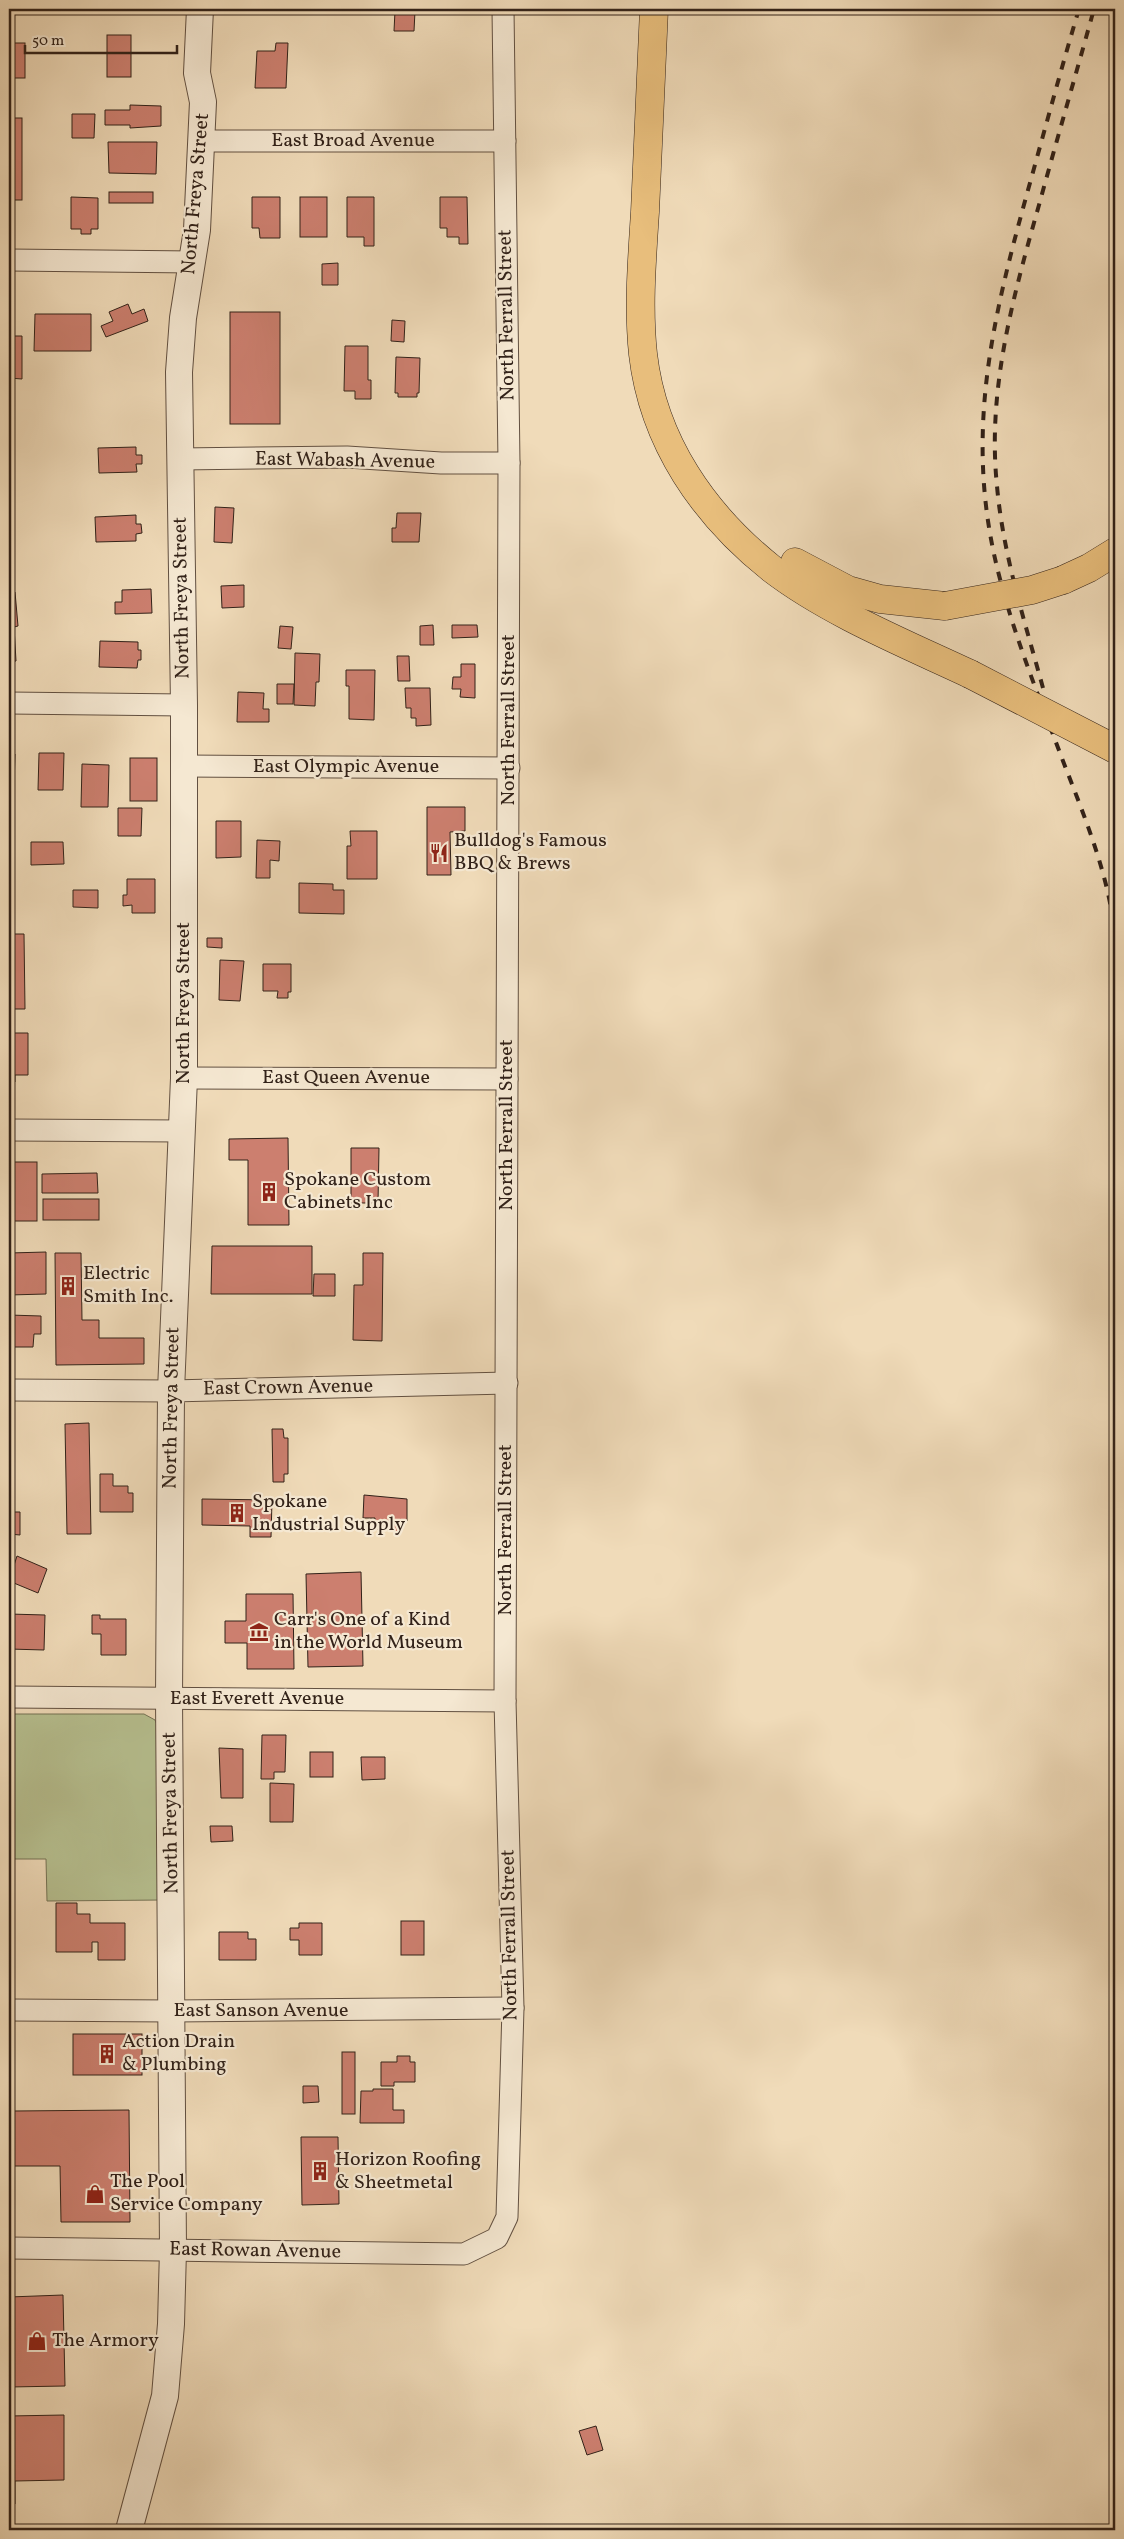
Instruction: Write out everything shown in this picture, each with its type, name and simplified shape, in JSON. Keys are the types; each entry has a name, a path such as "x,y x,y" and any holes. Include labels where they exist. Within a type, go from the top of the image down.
{"highway":[{"path":"654,9 640,308 646,376 661,430 672,452 702,498 722,523 773,569 834,607 970,674 1115,749"},
{"path":"670,9 656,302 658,350 663,385 677,428 699,468 731,509 777,551 822,578 848,590 880,599 945,606 1032,590 1063,580 1089,568 1115,552"}],"street":[{"name":"North Freya Street","path":"129,2530 165,2396 171,2324 173,2250 173,2012 170,1698 171,1390 184,1078 184,705 180,348 184,309 197,230 203,102 197,74 200,9"},
{"name":"North Freya Street","path":"203,102 212,75 215,9"},
{"name":"North Ferrall Street","path":"497,2238 506,2217 513,2008 505,1701 509,463 503,9"},
{"name":"East Broad Avenue","path":"201,141 505,141"},
{"path":"9,260 193,262"},
{"name":"East Wabash Avenue","path":"180,459 347,457 441,463 509,463"},
{"path":"9,703 184,705"},
{"name":"East Olympic Avenue","path":"183,766 509,768"},
{"name":"East Queen Avenue","path":"184,1078 507,1079"},
{"path":"9,1130 182,1131"},
{"name":"East Crown Avenue","path":"9,1390 171,1390 507,1383"},
{"name":"East Everett Avenue","path":"9,1696 505,1701"},
{"name":"East Sanson Avenue","path":"9,2010 173,2012 513,2008"},
{"name":"East Rowan Avenue","path":"9,2248 464,2254 497,2238"}],"green space":[{"path":"9,1714 144,1714 155,1720 160,1731 163,1900 47,1901 46,1859 9,1859"}],"building":[{"path":"395,11 415,11 414,31 394,31"},
{"path":"107,35 131,35 131,77 107,77"},
{"path":"9,43 25,43 25,78 9,78"},
{"path":"276,43 288,43 286,88 255,88 257,51 275,51"},
{"path":"130,105 161,106 161,126 130,128 130,125 105,125 105,110 130,110"},
{"path":"72,114 95,114 94,138 72,138"},
{"path":"9,118 22,118 22,200 9,200"},
{"path":"108,142 157,142 156,174 109,173"},
{"path":"109,192 153,192 153,203 109,203"},
{"path":"71,197 98,198 98,229 91,229 91,234 81,234 81,229 71,229"},
{"path":"252,197 280,197 280,238 260,238 259,228 252,228"},
{"path":"300,197 327,197 327,237 300,237"},
{"path":"347,197 374,197 374,246 364,246 364,237 347,237"},
{"path":"440,197 467,197 468,244 459,244 459,237 447,237 447,228 440,228"},
{"path":"338,263 338,285 322,285 322,264"},
{"path":"128,304 132,314 144,309 148,321 106,337 101,326 113,321 109,312"},
{"path":"230,312 280,312 280,424 230,424"},
{"path":"35,314 91,314 91,351 34,351"},
{"path":"392,320 405,321 404,342 391,341"},
{"path":"9,336 22,336 22,379 9,378"},
{"path":"345,346 368,346 368,380 371,380 371,399 355,399 355,391 344,391"},
{"path":"396,357 420,358 419,393 417,393 417,397 398,397 398,393 395,393"},
{"path":"136,447 136,455 142,455 142,464 136,464 137,472 99,473 98,448"},
{"path":"215,507 234,508 232,543 214,542"},
{"path":"397,513 421,513 419,542 392,542 392,528 396,528"},
{"path":"136,515 136,524 141,524 142,533 136,534 136,541 96,542 95,517"},
{"path":"244,585 244,607 222,608 221,586"},
{"path":"151,589 152,613 115,614 115,602 122,602 122,590"},
{"path":"9,592 15,592 18,626 14,627 16,661 9,662"},
{"path":"433,625 434,645 420,645 420,626"},
{"path":"452,625 477,625 478,637 452,638"},
{"path":"280,626 293,627 291,649 278,648"},
{"path":"100,641 138,642 138,650 141,650 141,660 138,660 137,668 99,667"},
{"path":"295,653 320,654 319,682 316,682 315,706 294,705"},
{"path":"397,656 409,656 410,681 398,681"},
{"path":"461,664 475,664 475,698 460,697 461,689 452,689 453,677 461,677"},
{"path":"346,670 375,670 374,720 349,719 349,686 346,686"},
{"path":"277,684 294,684 293,704 277,704"},
{"path":"405,688 430,688 431,725 416,726 416,718 411,718 411,708 406,708"},
{"path":"238,692 264,693 263,709 269,709 269,722 237,722"},
{"path":"39,753 64,753 63,790 38,790"},
{"path":"9,754 15,754 14,787 9,787"},
{"path":"130,758 157,758 157,801 130,801"},
{"path":"82,764 109,765 108,807 81,807"},
{"name":"Bulldog's Famous BBQ & Brews","path":"427,807 465,807 465,831 450,832 451,875 427,875"},
{"path":"118,808 142,808 141,836 118,836"},
{"path":"216,821 241,821 241,857 216,858"},
{"path":"350,831 377,831 377,879 347,879 347,846 351,846"},
{"path":"257,840 280,841 279,861 270,860 270,878 256,878"},
{"path":"31,842 63,842 64,864 31,865"},
{"path":"127,879 155,879 155,913 132,913 132,905 123,906 123,895 127,895"},
{"path":"299,883 333,884 333,890 344,890 344,914 299,913"},
{"path":"73,890 98,890 98,908 73,907"},
{"path":"9,934 24,934 25,1009 9,1009"},
{"path":"207,938 222,938 222,948 207,947"},
{"path":"220,960 244,961 240,1001 219,1000"},
{"path":"263,964 291,964 291,992 288,992 288,998 277,998 278,991 263,991"},
{"path":"9,1033 28,1033 28,1075 15,1075 15,1082 9,1082"},
{"name":"Spokane Custom Cabinets Inc","path":"288,1138 289,1225 248,1225 248,1160 229,1160 229,1139"},
{"path":"351,1148 379,1148 378,1203 351,1203"},
{"path":"9,1162 37,1162 37,1221 9,1221"},
{"path":"97,1173 98,1193 42,1193 42,1174"},
{"path":"43,1199 99,1199 99,1220 43,1220"},
{"path":"212,1246 312,1246 312,1294 211,1294"},
{"path":"46,1252 46,1294 9,1295 9,1253"},
{"name":"Electric Smith Inc.","path":"55,1253 81,1253 82,1320 99,1320 99,1338 144,1338 144,1364 56,1365"},
{"path":"363,1253 383,1253 382,1341 353,1340 354,1285 363,1285"},
{"path":"314,1274 335,1274 335,1296 313,1296"},
{"path":"9,1315 41,1316 41,1334 34,1334 33,1347 9,1347"},
{"path":"89,1423 91,1534 67,1534 65,1424"},
{"path":"272,1429 283,1429 284,1438 288,1438 288,1474 284,1474 284,1482 273,1482"},
{"path":"100,1474 113,1474 113,1486 128,1486 128,1493 133,1493 133,1512 100,1512"},
{"path":"364,1495 407,1499 407,1521 400,1521 400,1532 375,1529 375,1518 363,1518"},
{"name":"Spokane Industrial Supply","path":"202,1499 272,1500 271,1537 250,1537 250,1526 202,1525"},
{"path":"9,1512 20,1512 20,1535 9,1534"},
{"path":"17,1556 47,1569 38,1593 9,1581"},
{"path":"361,1572 363,1666 308,1667 306,1574"},
{"name":"Carr's One of a Kind in the World Museum","path":"246,1594 293,1594 294,1669 247,1669 247,1643 225,1643 225,1621 246,1621"},
{"path":"9,1614 45,1615 44,1650 9,1649"},
{"path":"92,1615 100,1615 100,1619 126,1619 126,1655 101,1655 101,1634 92,1634"},
{"path":"262,1735 286,1735 285,1772 274,1772 274,1779 261,1779"},
{"path":"219,1748 243,1749 243,1798 221,1798"},
{"path":"310,1752 333,1752 333,1777 310,1777"},
{"path":"361,1757 385,1757 385,1779 362,1780"},
{"path":"270,1783 294,1784 293,1822 270,1822"},
{"path":"210,1826 232,1826 233,1841 211,1842"},
{"path":"56,1903 77,1903 77,1914 90,1914 90,1923 125,1923 125,1960 98,1960 98,1942 92,1942 92,1952 56,1952"},
{"path":"401,1921 424,1921 424,1955 401,1955"},
{"path":"299,1923 322,1923 322,1955 299,1955 299,1940 290,1940 290,1928 299,1928"},
{"path":"219,1932 248,1932 248,1939 256,1939 256,1960 219,1960"},
{"name":"Action Drain & Plumbing","path":"73,2034 142,2034 142,2075 73,2075"},
{"path":"342,2052 355,2052 355,2114 342,2114"},
{"path":"397,2056 410,2056 410,2062 415,2062 415,2082 394,2082 394,2086 381,2086 381,2062 397,2062"},
{"path":"303,2086 318,2086 319,2102 303,2103"},
{"path":"373,2089 393,2089 393,2110 404,2110 404,2123 360,2123 361,2091 373,2091"},
{"name":"The Pool Service Company","path":"129,2110 130,2222 61,2222 60,2166 14,2166 14,2111"},
{"name":"Horizon Roofing & Sheetmetal","path":"301,2137 338,2137 339,2204 302,2205"},
{"name":"The Armory","path":"63,2295 65,2386 9,2387 9,2297"},
{"path":"64,2415 64,2480 15,2481 15,2504 9,2504 9,2416"},
{"path":"596,2426 603,2450 587,2455 579,2431"},
{"path":"282,2526 483,2526 483,2530 282,2530"}],"railway":[{"path":"1079,9 1015,239 993,335 986,383 983,430 984,478 989,528 1006,602 1029,671 1095,847 1112,913 1115,936"},
{"path":"1043,688 1009,563 1004,537 997,486 996,415 1004,344 1020,274 1094,9"}],"place":[{"name":"Bulldog's Famous BBQ & Brews","path":"439,853"},
{"name":"Spokane Custom Cabinets Inc","path":"269,1192"},
{"name":"Electric Smith Inc.","path":"68,1286"},
{"name":"Spokane Industrial Supply","path":"237,1513"},
{"name":"Carr's One of a Kind in the World Museum","path":"259,1632"},
{"name":"Action Drain & Plumbing","path":"107,2054"},
{"name":"Horizon Roofing & Sheetmetal","path":"320,2171"},
{"name":"The Pool Service Company","path":"95,2194"},
{"name":"The Armory","path":"37,2341"}]}
